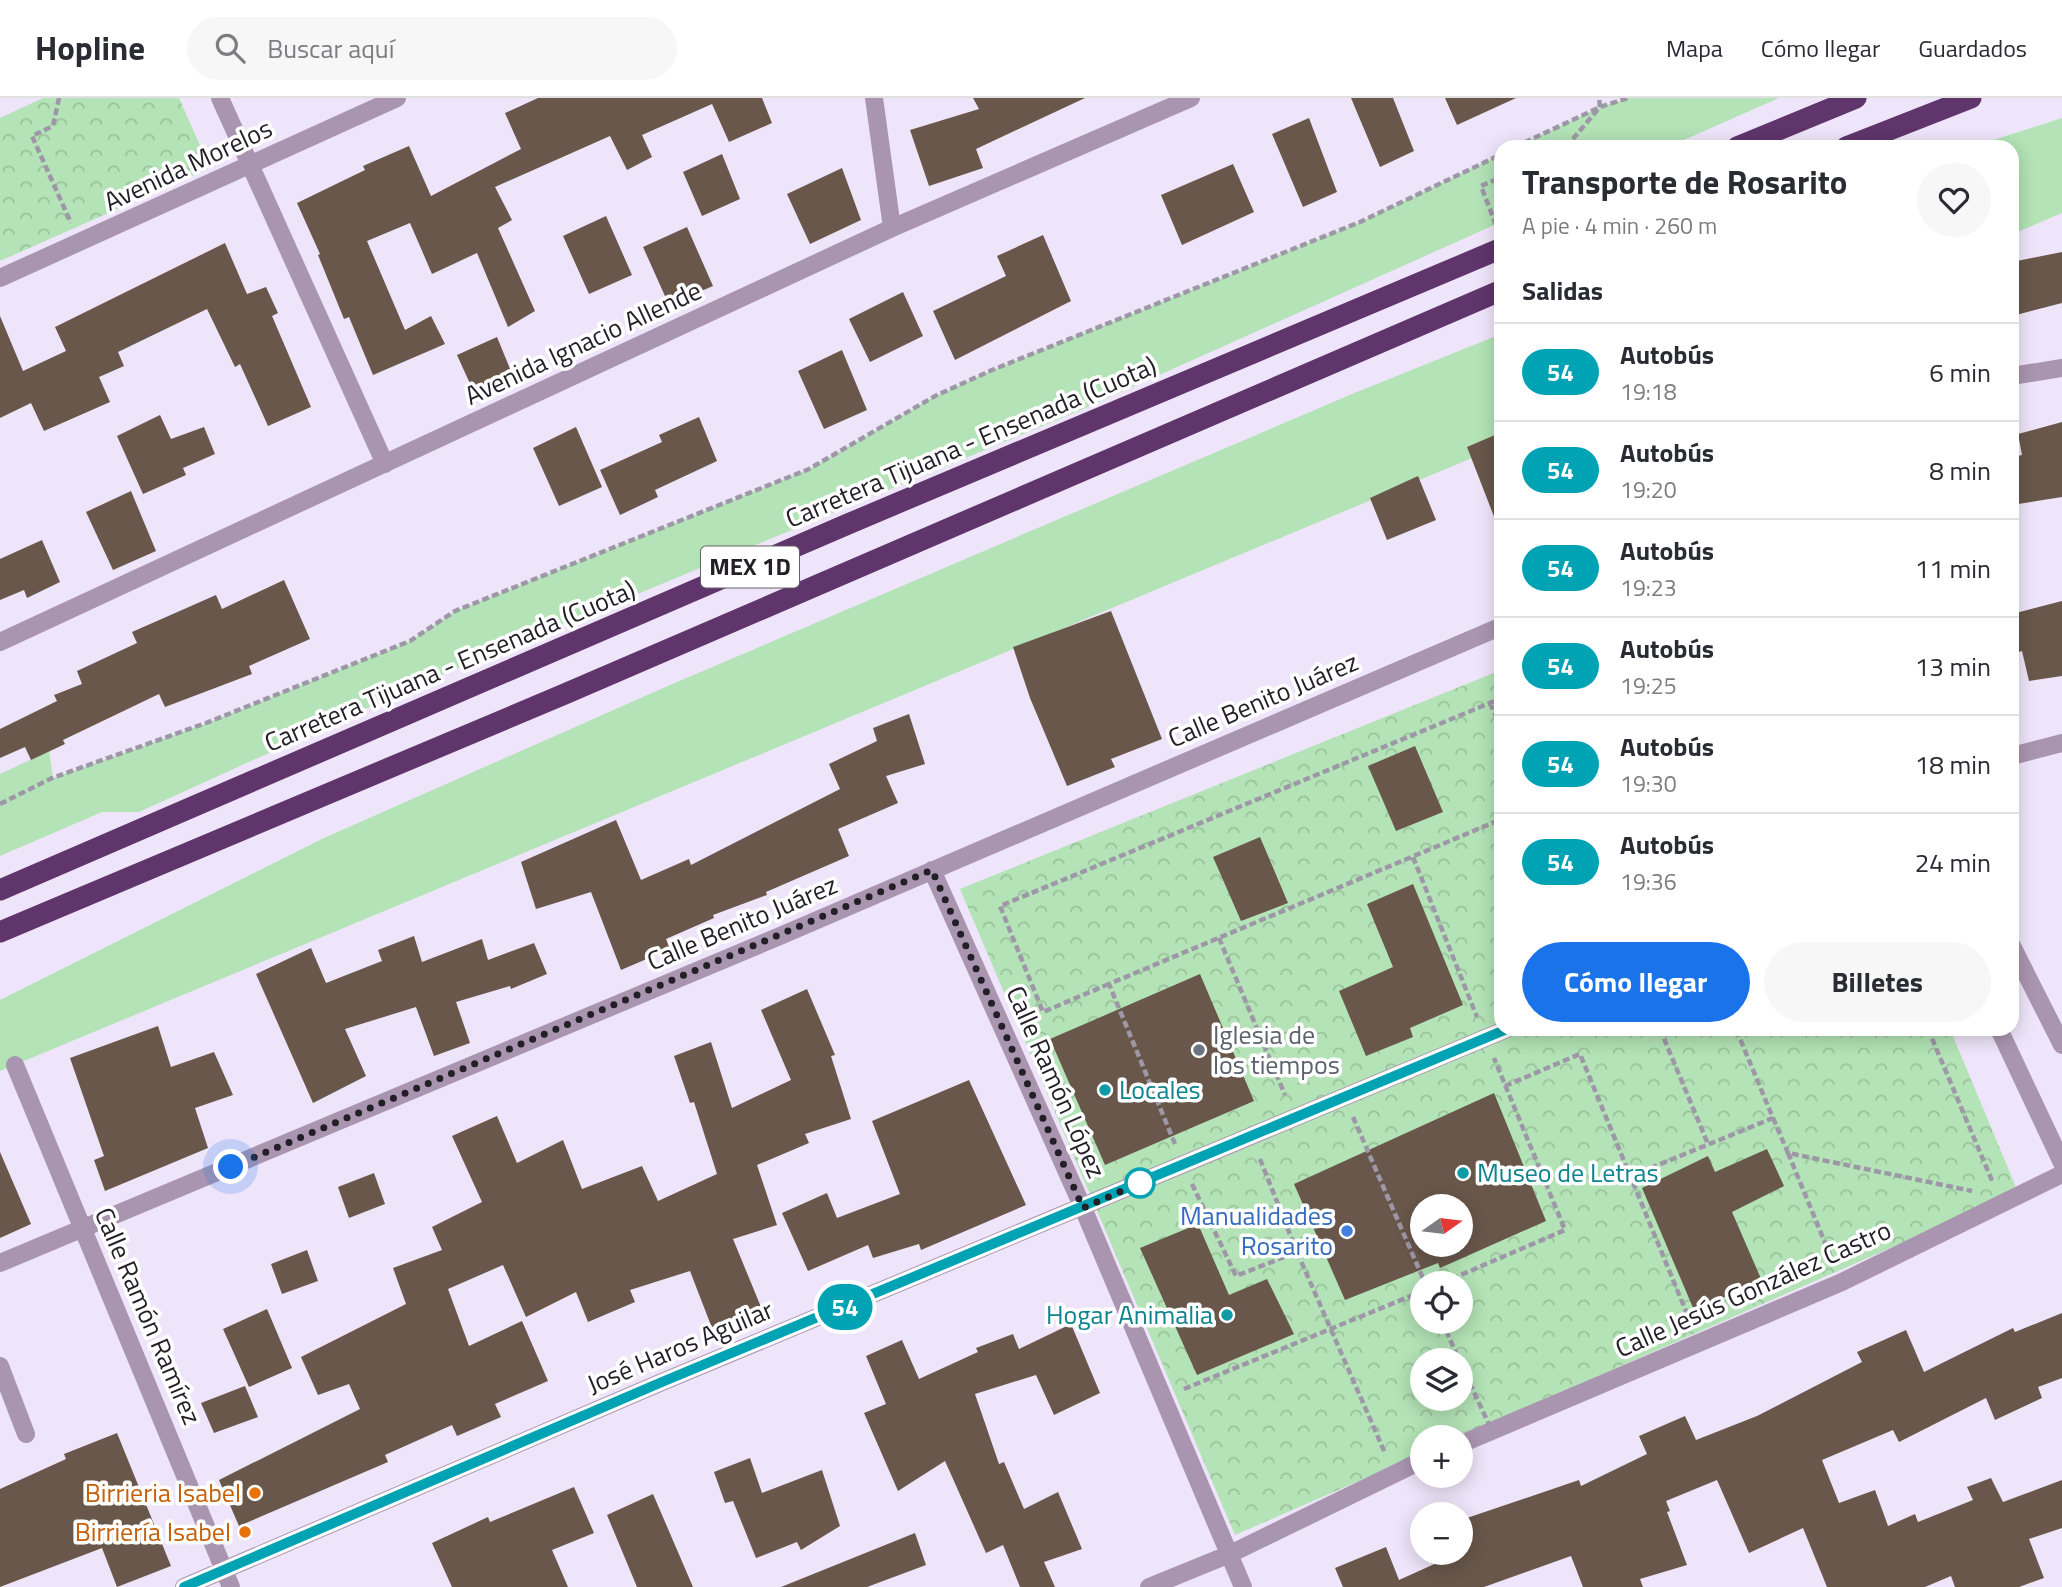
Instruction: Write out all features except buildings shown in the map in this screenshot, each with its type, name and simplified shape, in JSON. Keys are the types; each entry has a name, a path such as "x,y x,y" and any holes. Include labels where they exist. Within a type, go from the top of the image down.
{"highway":[{"path":"1754,140 1856,98"},
{"path":"1864,140 1971,98"},
{"name":"Carretera Tijuana - Ensenada (Cuota)","path":"0,890 835,530 1494,240"},
{"name":"MEX 1D","path":"0,932 567,693 1494,293"}],"street":[{"path":"220,98 385,464"},
{"name":"Avenida Morelos","path":"0,278 397,98"},
{"path":"874,98 892,228"},
{"name":"Avenida Ignacio Allende","path":"0,642 892,228 1191,98"},
{"path":"2019,375 2062,368"},
{"name":"Calle Benito Juárez","path":"0,1264 1494,629"},
{"path":"2019,754 2062,743"},
{"name":"Calle Ramón López","path":"932,870 1165,1397 1243,1587"},
{"path":"2019,960 2062,1045"},
{"name":"José Haros Aguilar","path":"184,1587 649,1388 1494,1035"},
{"path":"2001,1036 2062,1163"},
{"name":"Calle Ramón Ramírez","path":"15,1065 232,1587"},
{"name":"Calle Jesús González Castro","path":"1473,1435 1488,1424 1699,1343 1842,1282 2062,1174"},
{"path":"0,1366 26,1434"},
{"path":"1149,1587 1230,1554 1410,1465"}],"path":[{"path":"59,98 53,126 32,136 80,243"},
{"path":"1572,140 1600,107 1599,98"},
{"path":"1530,140 1600,107 1628,98"},
{"path":"0,804 52,778 206,723 410,641 455,611 809,469 935,396 992,370 1360,222 1494,158"},
{"path":"1494,180 1481,186 1494,224"},
{"path":"1494,701 1000,906 1043,1012 1494,822"},
{"path":"1490,703 1494,704"},
{"path":"1490,703 1494,712"},
{"path":"1413,857 1565,1230 1469,1271"},
{"path":"1219,938 1295,1119"},
{"path":"1110,984 1183,1164 1236,1276 1297,1252"},
{"path":"1663,1036 1708,1144"},
{"path":"1739,1036 1842,1282"},
{"path":"1931,1036 1993,1184"},
{"path":"1505,1086 1580,1054 1699,1343"},
{"path":"1343,1096 1421,1271"},
{"path":"1631,1176 1773,1118"},
{"path":"1251,1137 1297,1252 1394,1472"},
{"path":"1788,1153 1986,1194"},
{"path":"1165,1397 1410,1297"},
{"path":"1473,1391 1488,1424"},
{"path":"1488,1424 1497,1413"},
{"path":"1473,1423 1488,1424"}],"green space":[{"path":"43,98 179,98 210,168 0,261 0,118"},
{"path":"1628,98 1779,98 1684,140 1530,140 1600,107"},
{"path":"2062,118 2062,213 2019,231 2019,140 1994,140"},
{"path":"1494,157 1494,225 1081,410 418,685 139,812 102,812 0,856 0,774 49,751 53,778 207,723 410,641 455,611 809,469 935,396 992,370 1360,222"},
{"path":"1494,337 1494,449 0,1071 0,1000 324,838 670,685 1352,394"},
{"path":"1494,673 1494,1036 1953,1036 2018,1192 1473,1431 1473,1425 1410,1425 1410,1459 1235,1535 960,889"}],"bus line":[{"name":"54","path":"184,1587 662,1382 1494,1034"}],"place":[{"name":"Iglesia de los tiempos","path":"1199,1050"},
{"name":"Locales","path":"1105,1090"},
{"name":"Museo de Letras","path":"1463,1173"},
{"name":"Manualidades Rosarito","path":"1347,1231"},
{"name":"Hogar Animalia","path":"1227,1315"},
{"name":"Birrieria Isabel","path":"255,1493"},
{"name":"Birriería Isabel","path":"245,1532"}],"route":[{"path":"231,1167 932,870 1083,1208 1140,1183"}]}
